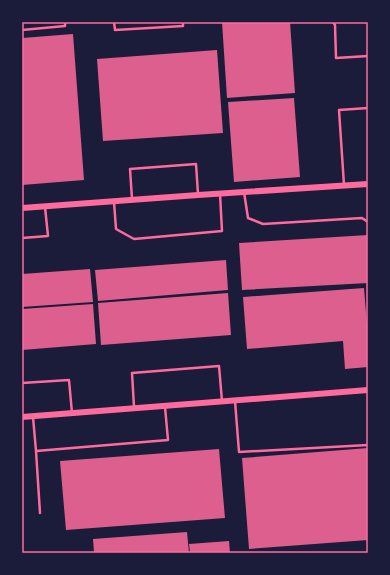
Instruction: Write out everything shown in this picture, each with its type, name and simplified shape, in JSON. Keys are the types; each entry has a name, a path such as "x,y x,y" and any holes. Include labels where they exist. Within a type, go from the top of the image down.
{"street":[{"path":"22,208 368,184"},
{"path":"22,417 368,390"}],"lane":[{"path":"22,30 65,26 65,22"},
{"path":"114,22 115,30 183,26 183,22"},
{"path":"333,22 335,26 336,58 368,56"},
{"path":"344,185 339,110 368,108"},
{"path":"132,200 130,169 196,164 198,195"},
{"path":"244,192 248,218 263,224 362,218 368,222"},
{"path":"114,201 116,229 134,239 222,231 220,194"},
{"path":"22,238 48,236 45,206"},
{"path":"135,408 132,373 219,366 222,402"},
{"path":"22,383 69,380 72,413"},
{"path":"235,401 239,452 368,445"},
{"path":"36,452 168,440 165,406"},
{"path":"33,416 40,513"}],"building":[{"path":"222,22 290,22 295,93 227,98"},
{"path":"73,34 84,180 22,185 22,38"},
{"path":"217,50 223,133 103,141 97,59"},
{"path":"294,98 300,177 234,182 228,102"},
{"path":"368,235 368,283 242,290 239,243"},
{"path":"226,260 228,290 98,301 95,270"},
{"path":"90,269 93,302 22,307 22,274"},
{"path":"364,288 368,337 368,367 345,369 343,341 247,349 243,297"},
{"path":"228,293 231,335 101,345 98,303"},
{"path":"93,304 96,344 22,350 22,309"},
{"path":"368,448 368,540 249,549 242,458"},
{"path":"219,449 225,518 66,530 60,461"},
{"path":"187,532 189,553 94,553 93,539"},
{"path":"229,541 230,553 190,553 189,544"}]}
